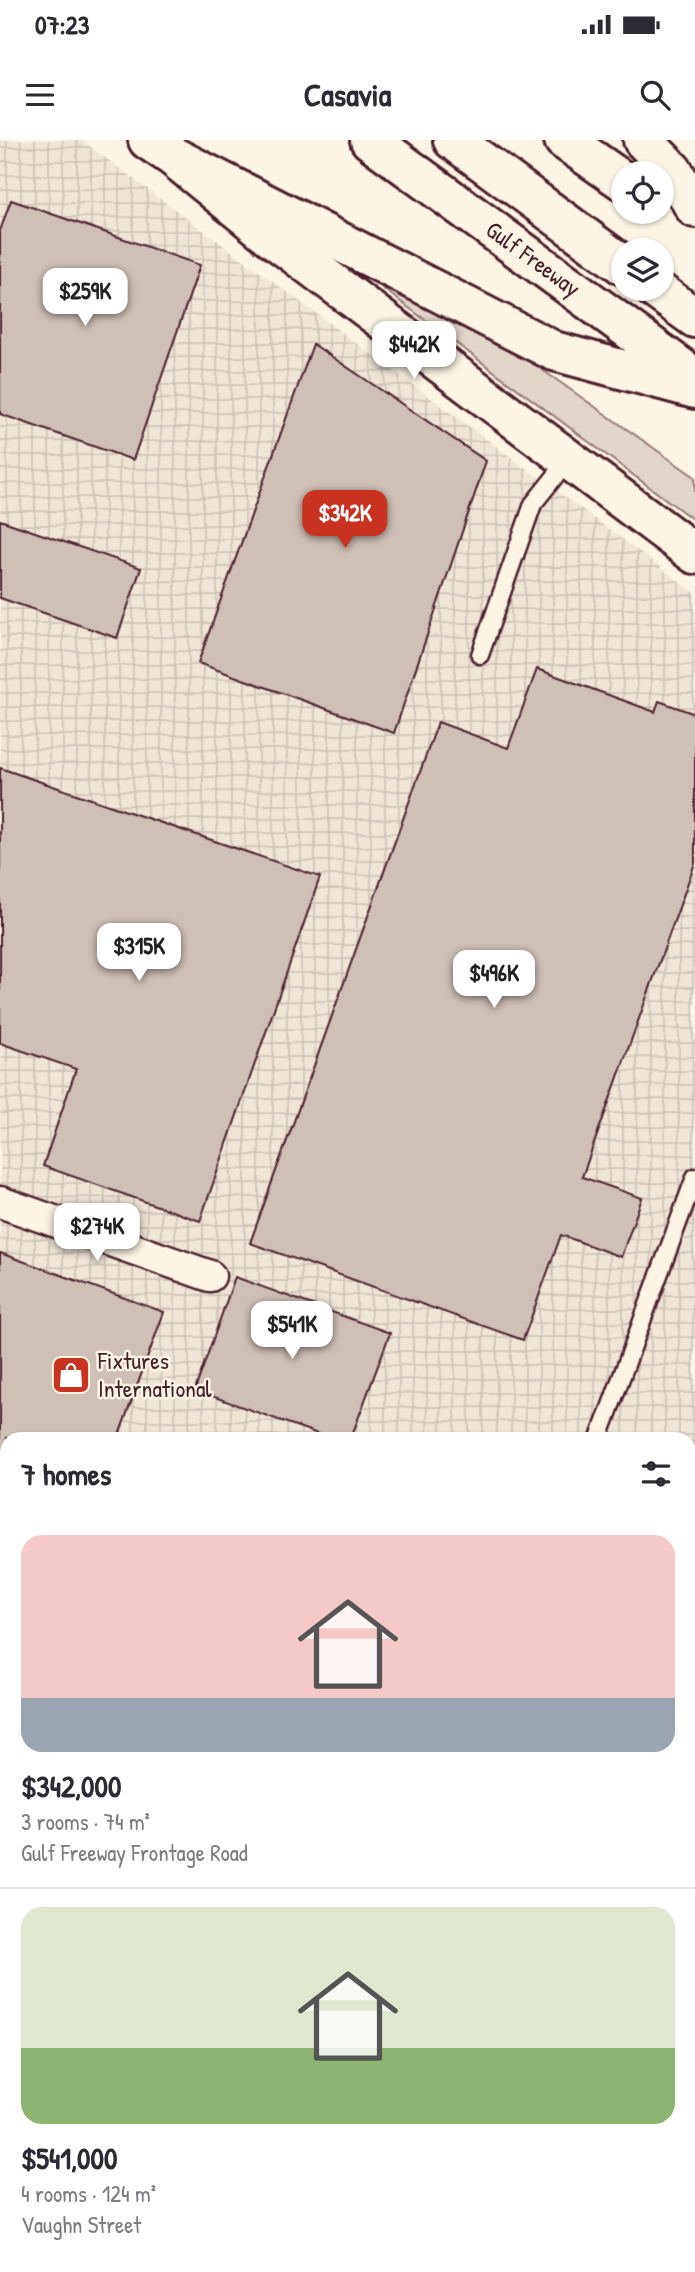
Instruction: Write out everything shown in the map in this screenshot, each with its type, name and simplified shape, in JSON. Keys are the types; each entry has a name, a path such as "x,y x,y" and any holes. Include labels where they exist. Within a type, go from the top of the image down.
{"main road":[{"name":"Gulf Freeway","path":"370,140 695,378"},
{"name":"Gulf Freeway","path":"453,140 610,256"},
{"path":"564,140 611,173"},
{"path":"643,140 673,171 695,208"},
{"path":"160,148 554,351 695,389"},
{"path":"160,148 269,235 695,554"},
{"path":"674,216 695,231"},
{"path":"672,301 695,318"}],"street":[{"path":"0,1202 210,1276"}],"lane":[{"path":"480,655 533,505 569,460"},
{"path":"601,1432 695,1177"}],"shaded area":[{"path":"0,140 81,140 695,593 695,1432 0,1432"},
{"path":"362,273 504,343 695,477 695,521"}],"building":[{"path":"11,200 200,265 133,460 0,414 0,231"},
{"path":"313,344 486,461 394,733 198,663"},
{"path":"0,520 141,568 117,638 0,598"},
{"path":"537,669 655,712 659,701 695,714 695,863 582,1177 642,1198 621,1257 561,1235 523,1340 250,1243 438,722 508,748"},
{"path":"0,768 320,877 200,1221 43,1166 76,1069 0,1043"},
{"name":"Fixtures International","path":"0,1253 164,1312 120,1432 0,1432"},
{"path":"235,1277 390,1333 353,1432 312,1432 195,1390"}],"place":[{"name":"Fixtures International","path":"71,1375"}]}
